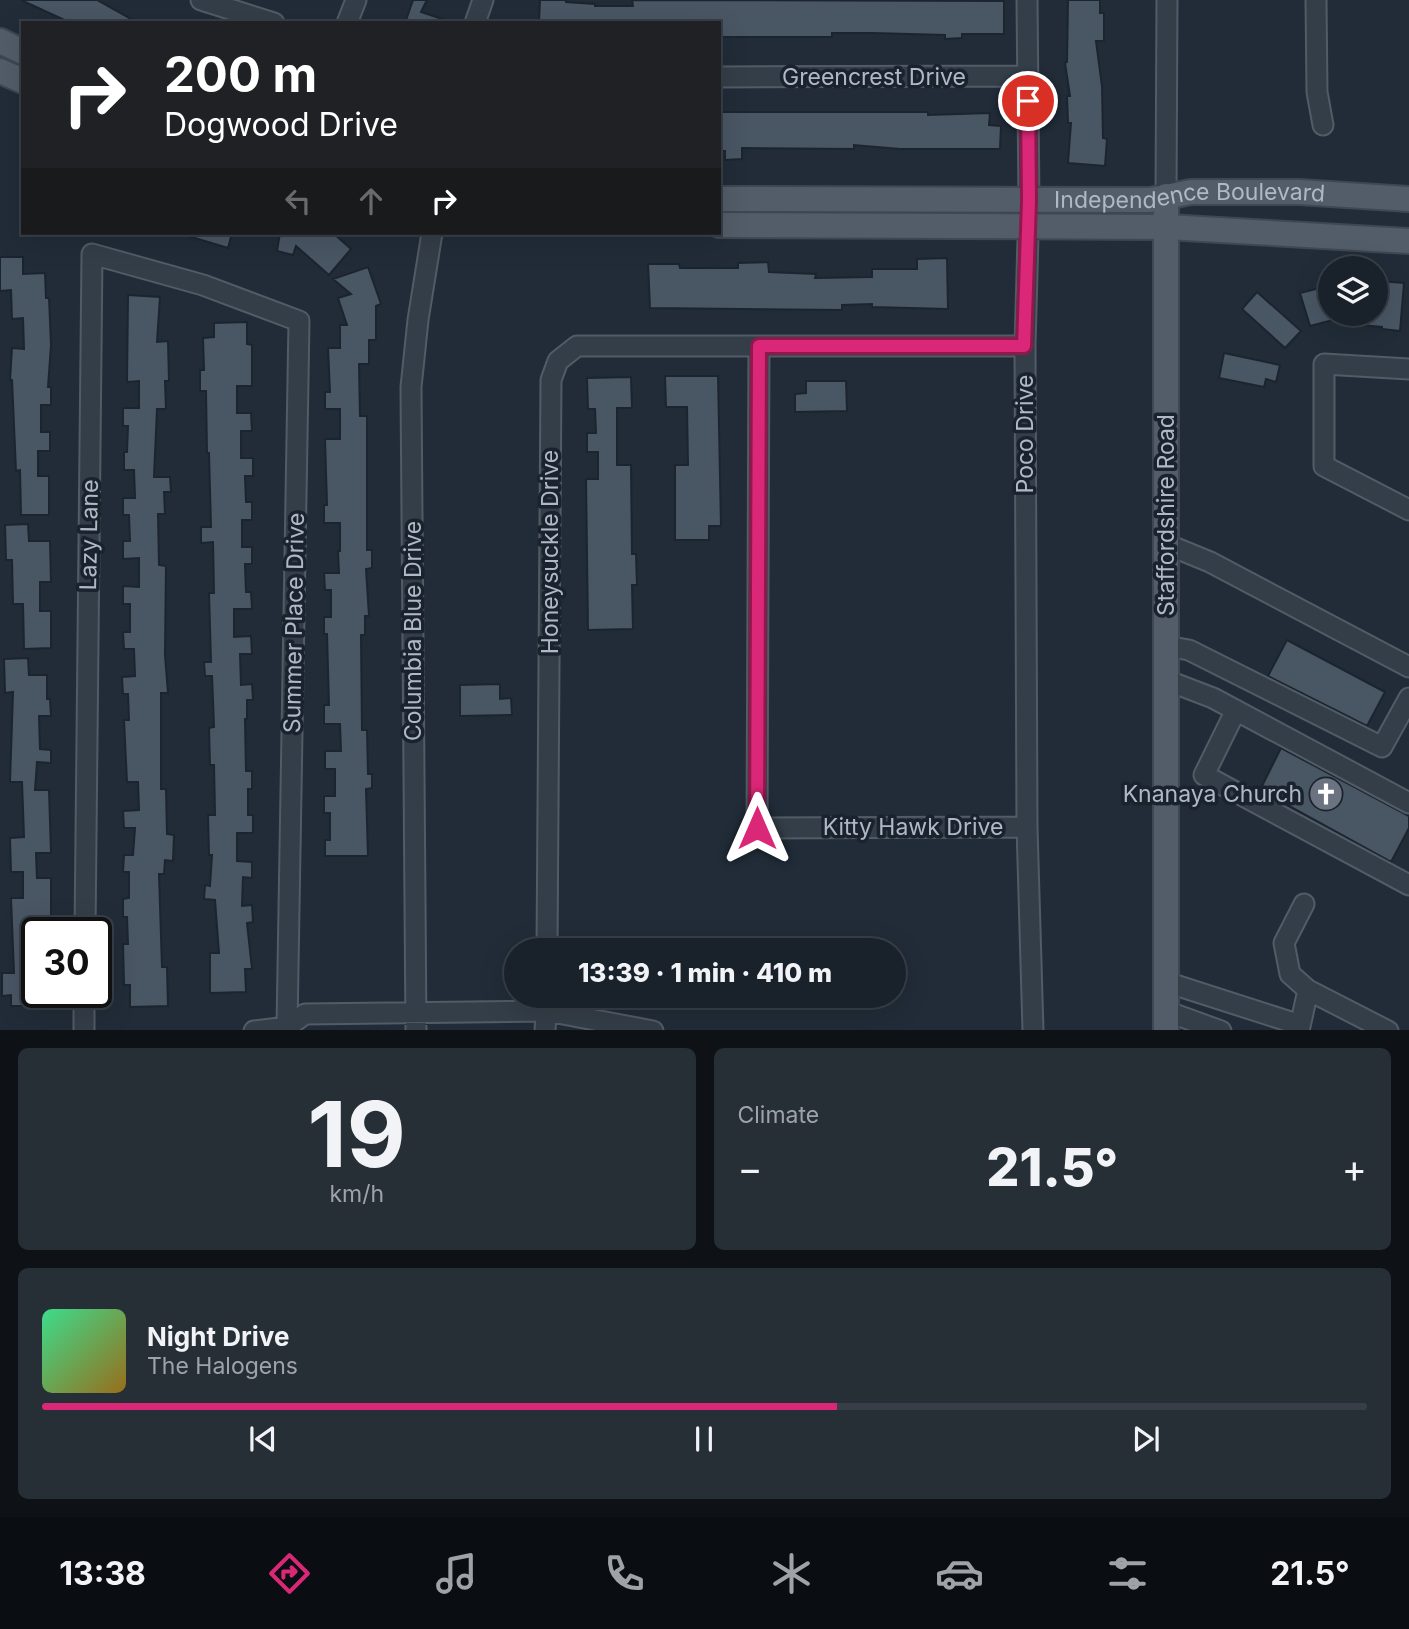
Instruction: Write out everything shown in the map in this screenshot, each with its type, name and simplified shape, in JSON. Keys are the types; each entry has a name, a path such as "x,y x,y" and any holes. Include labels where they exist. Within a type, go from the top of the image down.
{"main road":[{"path":"0,41 21,51"},
{"path":"0,71 21,80"},
{"name":"Independence Boulevard","path":"728,199 1150,200 1185,193 1300,192 1409,199"},
{"name":"Staffordshire Road","path":"1166,196 1166,1021"},
{"path":"728,199 728,225"},
{"name":"Independence Boulevard","path":"728,225 1167,227 1409,241"}],"street":[{"path":"201,0 268,21"},
{"path":"348,21 356,0"},
{"path":"476,21 483,0"},
{"name":"Poco Drive","path":"1027,0 1029,201 1024,346 1027,827 1033,1030"},
{"name":"Staffordshire Road","path":"1166,196 1167,0"},
{"path":"1316,0 1317,92 1322,125"},
{"name":"Greencrest Drive","path":"721,77 1028,76"},
{"name":"Columbia Blue Drive","path":"416,1021 411,387 432,235"},
{"name":"Lazy Lane","path":"85,917 92,254 204,285"},
{"name":"Summer Place Drive","path":"204,285 299,321 290,1029"},
{"name":"Honeysuckle Drive","path":"547,938 551,380 558,361 577,346 1024,346"},
{"name":"Kitty Hawk Drive","path":"759,346 757,828 1027,827"},
{"path":"1409,369 1324,364 1324,466 1409,510"},
{"path":"1166,544 1210,562 1409,667"},
{"path":"1166,646 1189,650 1382,747 1409,698"},
{"path":"1166,680 1213,698 1409,803"},
{"path":"1236,710 1204,775 1409,885"},
{"path":"1304,904 1284,943 1290,974 1308,990 1386,1030"},
{"path":"1166,982 1300,1028 1308,990"},
{"path":"84,1008 84,1030"},
{"path":"272,1030 290,1029 305,1014 416,1021 546,1012 647,1030"},
{"path":"1166,1021 1216,1030"}],"building":[{"path":"21,0 97,0 134,21 67,21"},
{"path":"413,0 427,0 421,12 445,20 445,21 406,21"},
{"path":"540,0 566,0 595,6 633,6 632,0 1004,1 1004,34 962,34 962,38 945,39 945,35 873,33 832,33 832,37 721,37 721,21 539,21"},
{"path":"1068,0 1100,0 1100,13 1104,13 1104,41 1096,41 1102,86 1103,138 1107,139 1105,166 1068,163 1071,123 1068,123 1067,96 1070,96 1065,63"},
{"path":"721,112 928,112 928,115 990,113 989,125 1001,126 1000,149 900,149 854,145 854,149 742,148 742,159 725,160 725,151 721,151"},
{"path":"188,235 231,235 228,248"},
{"path":"280,235 335,235 351,249 329,275 296,246 293,255 277,251"},
{"path":"0,257 23,257 23,274 45,273 46,298 49,298 51,345 48,387 51,387 51,405 41,405 41,432 50,432 50,451 38,451 38,476 49,476 49,515 21,515 20,470 16,471 10,380 12,348 24,349 23,318 12,319 11,290 0,291"},
{"path":"947,258 948,309 872,307 872,304 842,305 842,310 650,308 648,264 679,264 680,268 738,268 738,263 768,262 769,272 816,274 815,278 872,277 872,269 917,269 917,259"},
{"path":"368,267 381,304 376,306 376,340 369,340 369,364 359,364 360,416 367,416 367,550 372,550 372,568 366,569 369,616 365,616 365,635 361,635 362,730 367,730 368,774 372,774 372,788 366,789 368,856 325,856 325,840 330,840 330,813 324,813 324,796 335,796 335,769 325,769 325,751 341,751 340,724 324,724 324,705 329,705 324,617 331,617 331,590 325,590 324,573 339,573 340,551 340,523 324,523 324,505 327,505 325,439 340,439 340,409 325,409 325,392 330,392 328,348 340,348 340,325 347,325 338,298 351,294 333,279"},
{"path":"1388,282 1404,283 1400,331 1371,326 1388,326"},
{"path":"1318,288 1318,324 1310,326 1300,293"},
{"path":"1257,292 1301,331 1285,348 1242,309"},
{"path":"128,295 160,297 157,342 168,341 169,381 165,381 166,409 157,409 154,477 170,477 171,492 164,492 165,514 158,514 159,565 166,566 165,655 168,693 161,693 161,789 166,789 167,834 174,835 173,861 165,860 164,874 159,874 162,967 167,967 168,1006 130,1007 130,985 124,985 123,944 128,944 123,899 129,898 129,872 123,872 124,855 133,855 135,828 124,828 123,811 139,810 138,782 127,782 124,720 129,720 128,694 123,694 122,677 135,676 134,649 124,649 123,632 130,632 130,604 123,604 123,586 139,587 139,558 123,559 123,541 130,541 129,515 123,515 123,498 135,498 134,470 124,470 128,426 123,426 123,408 139,408 139,381 127,382"},
{"path":"247,322 247,344 252,345 252,386 237,386 237,413 251,413 252,431 241,431 241,458 253,458 253,476 245,476 246,502 252,502 252,520 242,520 242,547 252,547 252,564 245,564 246,592 251,592 252,609 234,609 234,637 251,636 252,654 240,654 241,685 252,684 253,700 247,700 245,719 246,771 252,771 252,789 248,789 248,815 253,815 253,833 237,833 237,861 252,862 252,878 243,877 242,906 252,905 253,922 247,923 252,969 245,969 246,992 210,993 210,953 219,953 215,900 204,899 205,885 210,886 212,855 209,855 208,815 215,815 214,765 210,765 209,728 214,727 212,676 205,676 204,662 211,662 209,593 214,593 213,542 201,543 201,527 211,527 206,391 200,391 200,370 204,370 203,338 214,337 214,323"},
{"path":"1224,353 1280,365 1276,382 1266,379 1264,387 1219,378"},
{"path":"665,376 718,376 721,526 709,526 709,540 675,540 675,465 688,465 687,407 666,407"},
{"path":"631,377 632,408 617,408 617,465 631,465 632,554 636,554 637,585 632,585 633,629 588,630 586,479 598,479 598,452 587,452 587,433 596,433 595,409 588,409 587,378"},
{"path":"806,381 846,381 847,411 795,412 795,394 806,393"},
{"path":"28,524 29,541 50,541 51,582 40,582 40,611 51,611 51,648 24,649 23,604 13,604 12,560 6,560 5,525"},
{"path":"1287,640 1385,692 1367,726 1268,676"},
{"path":"28,658 29,675 47,675 47,699 50,699 51,716 39,716 40,749 51,750 51,763 37,762 35,790 49,790 51,853 36,853 37,878 51,878 51,917 21,917 21,1006 11,1006 11,995 2,996 2,973 14,973 11,898 23,898 23,872 11,872 10,838 24,837 22,782 10,782 13,692 5,693 4,659"},
{"path":"500,684 500,699 511,698 512,715 460,716 460,685"},
{"path":"1281,748 1409,816 1409,828 1391,862 1260,790"}],"place":[{"name":"Knanaya Church","path":"1326,794"}],"route":[{"path":"757,828 759,346 1024,346 1029,201 1028,101"}]}
